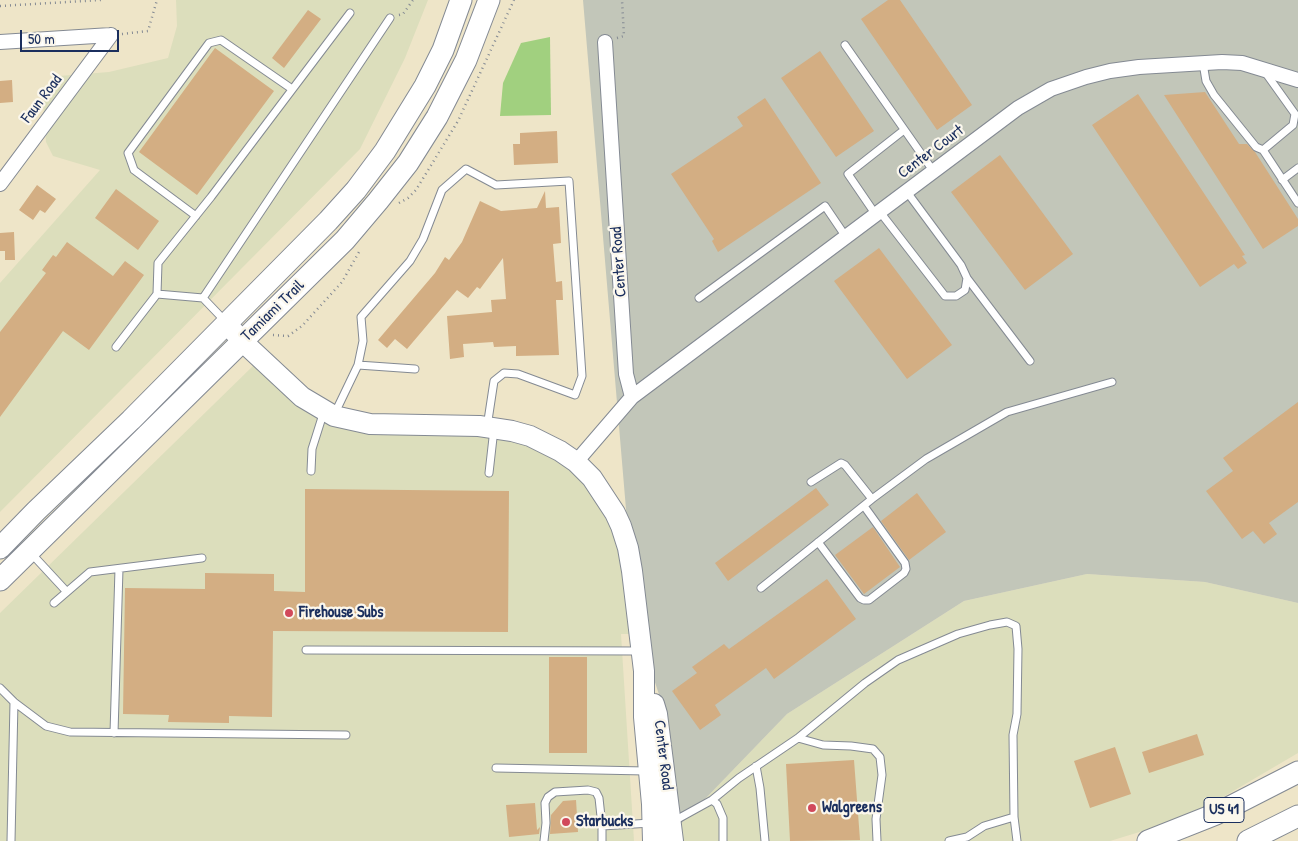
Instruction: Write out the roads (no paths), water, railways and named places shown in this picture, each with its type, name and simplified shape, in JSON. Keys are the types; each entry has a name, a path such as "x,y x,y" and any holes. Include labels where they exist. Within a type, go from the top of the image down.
{"main road":[{"name":"Tamiami Trail","path":"6,541 131,420 328,221 371,171 410,114 425,86 443,50 461,0"},
{"name":"Tamiami Trail","path":"0,580 344,240 378,201 422,142 453,87 466,60 489,1"},
{"name":"US 41","path":"1148,841 1216,814 1298,772"},
{"name":"US 41","path":"1248,841 1298,816"}],"street":[{"name":"Faun Road","path":"0,42 111,35 0,184"},
{"name":"Center Road","path":"605,42 626,374 632,398"},
{"name":"Center Court","path":"632,398 1018,108 1060,86 1110,71 1203,63 1242,63 1298,80"},
{"name":"Center Road","path":"226,324 302,397 329,413 370,424 490,427 530,436 560,451 576,462 596,484 615,513 628,548 644,671 657,714 662,832"},
{"path":"576,462 632,398"},
{"path":"6,541 29,552"},
{"name":"Center Road","path":"644,671 644,717 649,771 662,832"}],"lane":[{"path":"116,347 157,294 158,263 196,216 350,13"},
{"path":"203,298 390,18"},
{"path":"196,216 134,170 128,153 209,43 221,40 292,89"},
{"path":"845,45 934,172"},
{"path":"1203,63 1206,80 1214,95 1256,146 1263,150 1298,203"},
{"path":"1263,70 1295,114 1296,123 1263,150"},
{"path":"904,130 848,174 945,296 956,296 965,290 967,278"},
{"path":"1282,180 1298,168"},
{"path":"311,471 312,449 329,413 358,365 362,341 361,317 410,261 423,239 442,190 466,169 496,185 569,181 582,376 575,395 518,374 504,373 494,381 489,473"},
{"path":"907,192 960,265 967,278 1030,361"},
{"path":"699,298 825,206 846,237"},
{"path":"157,294 203,298 226,324"},
{"path":"358,365 416,369"},
{"path":"761,588 872,499 926,459 1007,412 1112,382"},
{"path":"812,482 841,463 872,499"},
{"path":"818,542 860,598 864,600 869,600 904,573 906,569 905,563 864,506"},
{"path":"29,552 67,592"},
{"path":"54,603 90,572 202,558"},
{"path":"114,733 119,569"},
{"path":"602,826 662,832 712,800 739,778 798,738 865,683 898,660 958,634 1007,622 1016,626 1018,649 1017,714 1012,735 1014,817 1017,841"},
{"path":"306,650 641,651"},
{"path":"0,688 14,702 46,726 70,732 346,735"},
{"path":"11,841 14,702"},
{"path":"798,738 823,745 873,749 880,757 882,775 876,819 877,841"},
{"path":"756,766 760,788 764,841"},
{"path":"496,768 649,771"},
{"path":"544,841 546,823 545,803 548,797 555,792 588,790 596,792 599,798 602,841"},
{"path":"712,800 717,804 723,818 723,841"},
{"path":"949,841 966,837 984,826 1014,817"}],"place":[{"name":"Firehouse Subs","path":"289,613"},
{"name":"Walgreens","path":"812,808"},
{"name":"Starbucks","path":"566,822"}]}
